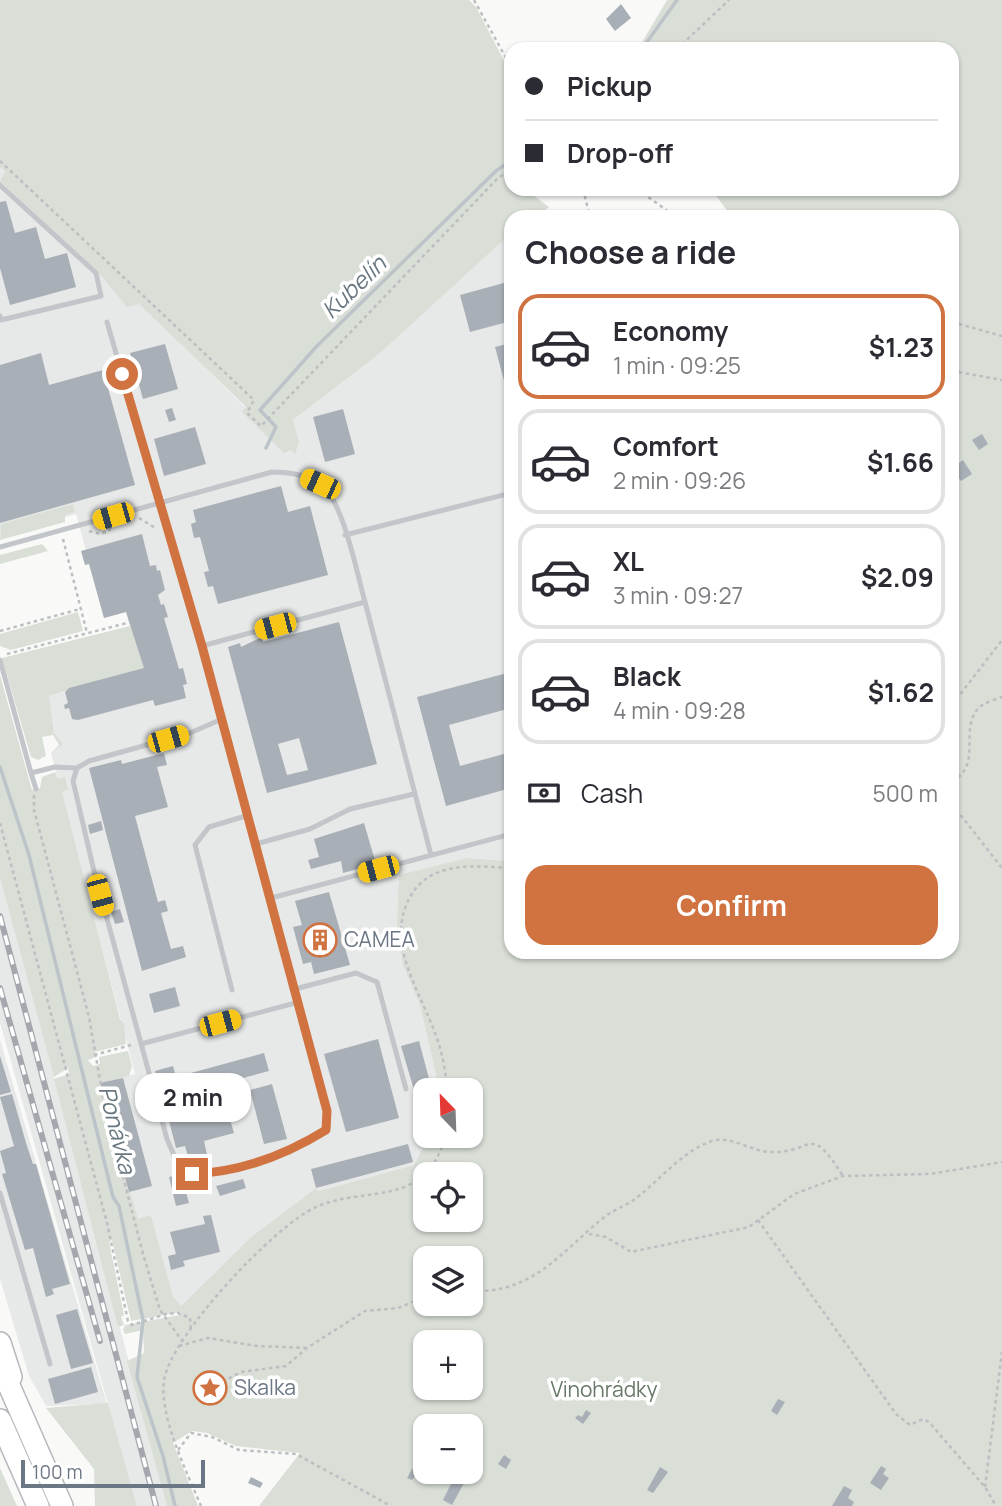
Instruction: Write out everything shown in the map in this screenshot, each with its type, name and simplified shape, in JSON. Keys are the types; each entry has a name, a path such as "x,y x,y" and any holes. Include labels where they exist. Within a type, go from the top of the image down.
{"highway":[{"path":"0,1343 25,1423"},
{"path":"0,1365 62,1506"},
{"path":"0,1420 38,1506"}],"lane":[{"path":"0,185 96,274 101,296 0,319"},
{"path":"77,768 73,781 91,858 167,1139 176,1160 192,1174 225,1172 280,1155 326,1130 327,1111 249,815 107,322"},
{"path":"0,547 80,529 159,503 272,472 293,472 320,484 334,499 345,535 431,855"},
{"path":"345,535 504,495"},
{"path":"202,646 365,602"},
{"path":"0,657 36,789"},
{"path":"32,773 55,768 77,768 89,761 190,733 222,719"},
{"path":"256,844 310,829 350,809 414,794"},
{"path":"232,990 195,845 209,827 249,815"},
{"path":"271,898 504,836"},
{"path":"295,989 356,973 366,975 377,982 406,1089"},
{"path":"141,1044 299,1002"},
{"path":"0,1193 50,1364"}],"path":[{"path":"684,42 729,0"},
{"path":"477,1 504,53"},
{"path":"0,161 254,400 247,413 261,426 504,174"},
{"path":"647,196 666,210"},
{"path":"959,324 1002,336"},
{"path":"959,371 1002,380"},
{"path":"137,518 146,520 156,529 167,526"},
{"path":"80,529 100,534 109,531 111,525 124,521"},
{"path":"71,536 62,539 87,633"},
{"path":"0,631 80,609"},
{"path":"0,657 127,623"},
{"path":"959,696 1002,640"},
{"path":"959,775 966,769 975,714 982,705 1002,697"},
{"path":"36,789 32,798 34,810 59,914 89,1017 94,1055 144,1254 160,1310 166,1314 183,1342"},
{"path":"959,813 1002,868"},
{"path":"0,823 107,1223 127,1317 132,1325 152,1321 166,1314 186,1315 192,1323 191,1331"},
{"path":"445,1078 436,1034 403,957 401,922 405,907 415,888 443,869 463,866 504,868"},
{"path":"94,1055 127,1047"},
{"path":"483,1290 504,1287 541,1272 607,1216 636,1198 665,1171 712,1141 726,1140 769,1152 814,1144 825,1148 843,1176"},
{"path":"201,1506 178,1450 164,1392 169,1365 179,1346 261,1246 287,1225 315,1207 351,1198 391,1194 409,1185 421,1177 440,1148"},
{"path":"589,1234 606,1237 631,1252 749,1227 793,1194 843,1176 930,1174 1002,1162"},
{"path":"758,1220 812,1292 896,1414 910,1425 923,1419 929,1422 985,1487 996,1506"},
{"path":"210,1388 241,1372 286,1366 307,1348 365,1311 398,1308 413,1302"},
{"path":"179,1346 208,1338 257,1346 307,1348"},
{"path":"985,1487 1002,1352"},
{"path":"178,1450 191,1433 212,1437 239,1450 296,1454 391,1506"}],"shaded area":[{"path":"0,167 246,408 243,412 293,420 378,355 504,240 504,861 467,858 397,928 403,966 420,1005 437,1078 413,1078 413,1148 423,1148 413,1165 315,1190 251,1237 181,1306 173,1296 151,1215 138,1220 101,1084 135,1074 51,753 62,744 54,733 48,696 69,691 130,628 126,612 104,618 76,514 5,535 0,533"},
{"path":"0,877 167,1506 137,1506 0,1023"},
{"path":"0,1040 107,1404 46,1406 29,1376 0,1279"}],"green space":[{"path":"0,0 469,0 476,7 504,61 504,196 534,196 549,207 546,210 504,210 504,240 378,355 293,420 299,442 295,454 291,450 284,453 242,412 246,407 139,304 127,307 97,271 0,181 5,172 0,167"},
{"name":"Vinohrádky","path":"667,0 1002,0 1002,1506 259,1506 300,1453 236,1446 207,1433 192,1431 173,1443 198,1506 167,1506 127,1361 144,1353 143,1330 125,1334 123,1330 125,1325 180,1315 181,1312 131,1321 112,1240 109,1242 124,1315 121,1317 124,1325 118,1327 54,1079 69,1074 68,1068 54,1077 0,878 0,675 32,790 40,788 42,777 55,772 58,779 65,777 68,789 62,792 120,1019 124,1023 126,1044 95,1052 96,1057 88,1060 93,1066 100,1064 99,1057 128,1051 132,1066 129,1076 100,1084 138,1219 151,1215 173,1296 181,1306 251,1237 315,1189 319,1191 413,1165 413,1232 483,1232 483,1162 416,1162 423,1148 483,1148 483,1078 437,1078 420,1005 403,966 397,928 399,875 467,858 504,861 504,959 959,959 959,210 727,210 716,196 959,196 959,42 642,42"},
{"path":"73,504 75,512 65,515 65,522 0,540 1,524"},
{"path":"42,544 48,551 0,564 0,555"},
{"path":"78,612 83,631 11,650 0,646 0,634"},
{"path":"133,627 144,668 49,696 54,733 63,744 51,753 59,745 53,735 42,737 46,756 38,760 31,757 2,658"},
{"path":"108,1403 137,1506 95,1506 94,1469 46,1408"},
{"path":"0,1468 17,1506 0,1506"}],"building":[{"path":"621,4 631,18 615,31 606,19"},
{"path":"6,201 15,233 36,227 45,259 67,253 76,287 10,305 0,268 0,202"},
{"path":"504,283 504,323 470,332 460,295"},
{"path":"165,344 178,389 143,399 130,353"},
{"path":"504,345 504,381 495,347"},
{"path":"41,353 49,385 103,370 135,485 0,523 0,365"},
{"path":"172,408 176,420 169,422 165,410"},
{"path":"343,409 355,454 325,462 313,417"},
{"path":"195,427 206,464 164,476 154,439"},
{"path":"982,434 988,444 979,450 972,440"},
{"path":"963,460 972,474 961,481 959,478 959,463"},
{"path":"281,486 288,512 310,506 328,575 218,604 213,586 208,587 204,572 209,571 200,537 194,538 191,524 196,522 193,510"},
{"path":"142,534 150,566 156,565 157,571 160,570 165,590 158,595 168,617 164,618 179,669 183,668 187,684 183,685 186,698 155,706 153,700 78,720 72,719 69,708 65,709 64,705 68,703 65,692 69,688 144,668 126,612 104,618 89,564 85,565 81,551"},
{"path":"339,622 377,764 267,793 228,647 240,643 241,647 262,637 263,642","holes":["299,738 308,770 287,775 278,744"]},
{"path":"504,674 504,710 449,725 460,766 504,754 504,790 446,806 417,697"},
{"path":"164,753 167,765 157,767 168,807 135,816 158,902 165,900 168,911 161,913 171,949 183,946 186,957 142,971 89,768 121,760 122,764"},
{"path":"101,821 103,830 90,834 88,825"},
{"path":"364,823 376,864 343,873 341,861 311,869 308,860 319,857 314,839"},
{"name":"CAMEA","path":"329,892 350,965 314,974 311,962 303,964 293,927 302,925 295,901"},
{"path":"120,909 124,922 115,924 111,912"},
{"path":"175,987 180,1006 154,1013 149,994"},
{"path":"378,1039 399,1118 346,1132 324,1054"},
{"path":"419,1041 429,1078 413,1078 413,1087 401,1046"},
{"path":"264,1053 269,1071 162,1100 155,1071 173,1066 176,1077"},
{"path":"0,1056 11,1092 0,1095"},
{"path":"123,1078 152,1186 129,1192 100,1083"},
{"path":"272,1084 287,1139 264,1144 250,1090"},
{"path":"12,1094 33,1164 36,1164 70,1284 52,1289 54,1294 46,1297 33,1248 25,1250 2,1174 6,1173 0,1151 14,1146 0,1097"},
{"path":"226,1106 234,1133 204,1141 207,1155 190,1164 185,1146 176,1148 169,1121"},
{"path":"408,1144 413,1162 316,1188 311,1169"},
{"path":"181,1174 189,1203 176,1206 169,1177"},
{"path":"243,1179 246,1188 220,1196 216,1186"},
{"path":"211,1215 220,1252 183,1261 185,1266 171,1270 168,1256 176,1254 170,1232 205,1224 203,1216"},
{"path":"77,1309 93,1363 71,1369 56,1315"},
{"path":"91,1367 98,1392 55,1404 48,1379"},
{"path":"778,1399 785,1402 777,1415 771,1411"},
{"path":"586,1410 591,1413 583,1424 575,1418 578,1415 582,1417"},
{"path":"504,1455 511,1460 506,1469 498,1464"},
{"path":"881,1466 886,1469 883,1474 889,1478 881,1490 870,1483"},
{"path":"660,1467 668,1472 653,1493 647,1490"},
{"path":"413,1468 413,1479 407,1478"},
{"path":"251,1477 263,1483 260,1488 248,1483"},
{"path":"451,1484 463,1484 452,1505 443,1500"},
{"path":"844,1486 852,1490 848,1498 854,1502 852,1506 832,1506"}],"waterway":[{"name":"Kubelín","path":"647,42 677,0"},
{"name":"Kubelín","path":"266,448 276,427 260,410 317,346 504,166"},
{"name":"Ponávka","path":"0,767 29,855 113,1197 119,1206 143,1320 137,1377 163,1456 175,1506"}],"railway":[{"path":"0,916 156,1506"},
{"path":"0,988 100,1341"}],"place":[{"name":"CAMEA","path":"320,940"},
{"name":"Skalka","path":"210,1388"}],"route":[{"path":"122,374 202,646 327,1111 326,1130 280,1155 225,1172 192,1174"}]}
